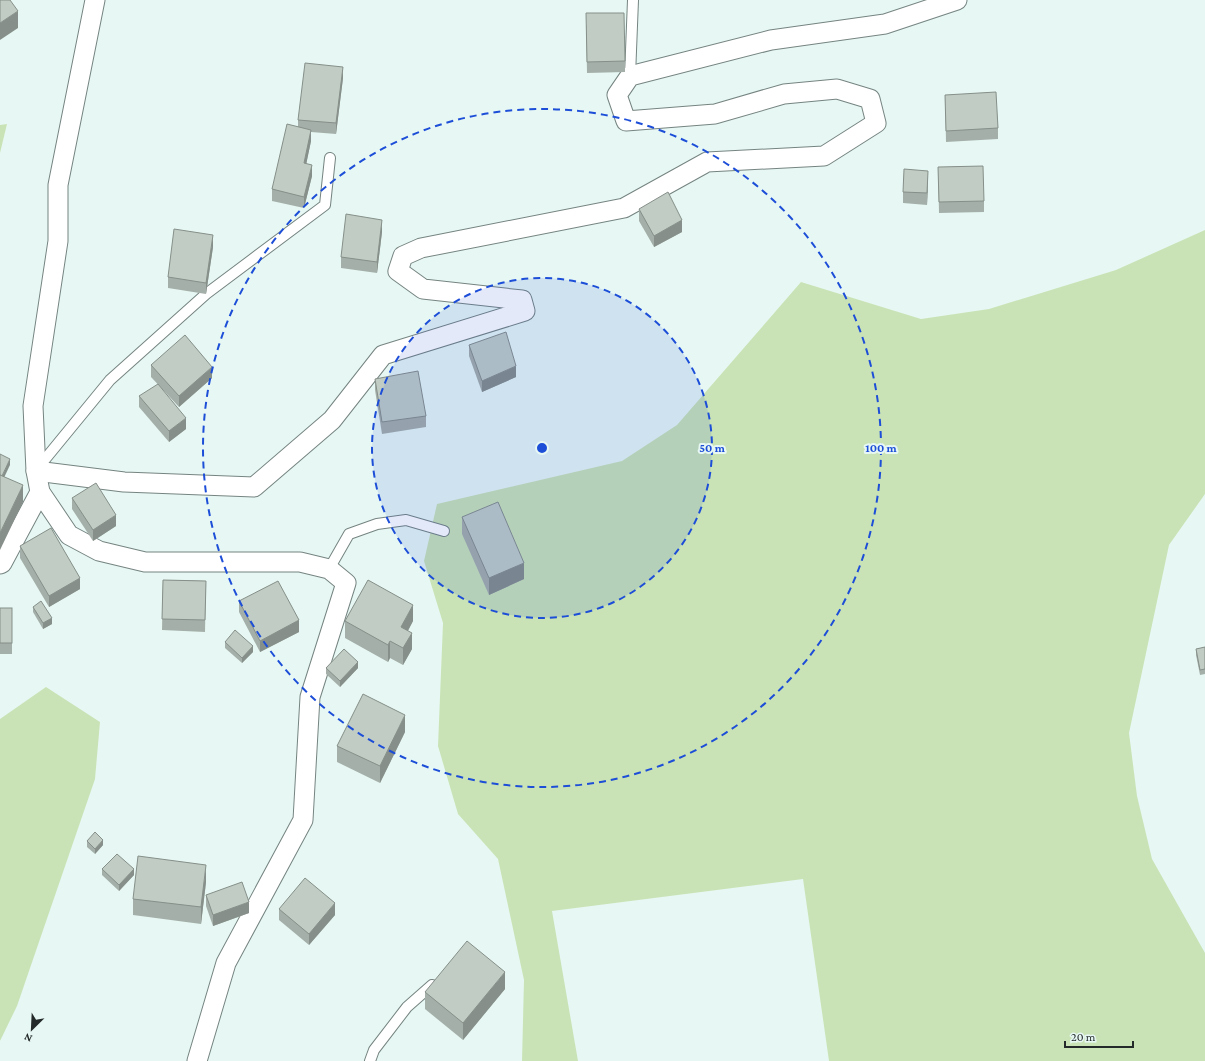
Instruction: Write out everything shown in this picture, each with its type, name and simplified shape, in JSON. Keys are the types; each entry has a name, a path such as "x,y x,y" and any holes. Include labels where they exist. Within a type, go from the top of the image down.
{"street":[{"path":"96,0 58,184 58,241 33,406 36,470 40,492 69,535 99,551 145,562 300,562 329,569 346,583 310,697 303,820 226,963 197,1061"},
{"path":"36,470 124,482 254,487 332,420 383,355 525,311 522,300 423,289 398,272 403,256 422,248 624,208 707,162 824,156 876,123 870,99 837,89 784,94 715,114 626,121 617,95 630,76 771,40 885,24 957,0"},
{"path":"0,564 2,563 40,492"}],"lane":[{"path":"630,76 633,0"},
{"path":"36,470 115,375 206,294 325,205 330,158"},
{"path":"329,569 349,534 377,524 406,520 444,531"},
{"path":"370,1061 374,1050 407,1007 432,985"}],"green space":[{"path":"7,124 0,153 0,125"},
{"path":"1205,230 1205,494 1169,545 1129,733 1137,796 1152,859 1205,953 1205,1061 829,1061 803,879 552,911 578,1061 522,1061 524,980 498,859 458,814 438,746 443,623 424,561 437,504 622,461 677,425 801,282 921,319 989,309 1116,270"},
{"path":"46,687 100,722 95,779 17,1006 0,1041 0,719"}],"building":[{"path":"0,0 10,0 18,11 0,23"},
{"path":"586,13 624,13 625,61 587,62"},
{"path":"305,63 343,67 336,123 298,120"},
{"path":"996,92 998,128 946,131 945,95"},
{"path":"287,124 311,130 304,163 312,165 304,197 272,189"},
{"path":"983,166 984,201 939,202 938,167"},
{"path":"904,169 928,171 927,193 903,192"},
{"path":"668,192 682,220 654,236 639,209"},
{"path":"346,214 382,220 377,262 341,257"},
{"path":"174,229 213,235 206,283 168,277"},
{"path":"506,332 516,366 482,381 469,345"},
{"path":"185,335 212,367 179,396 151,365"},
{"path":"418,371 426,416 382,422 375,379"},
{"path":"158,384 186,418 169,431 139,396"},
{"path":"0,454 10,459 2,476 0,475"},
{"path":"0,475 23,485 0,533"},
{"path":"96,483 116,515 93,530 72,498"},
{"path":"498,502 524,563 489,578 462,517"},
{"path":"51,528 80,578 49,596 20,546"},
{"path":"163,580 206,581 205,620 162,619"},
{"path":"368,580 413,605 401,627 412,633 403,648 390,641 388,645 345,621"},
{"path":"278,581 299,620 260,641 239,601"},
{"path":"41,601 52,618 43,623 33,607"},
{"path":"0,608 12,608 12,643 0,643"},
{"path":"235,630 253,646 242,658 225,642"},
{"path":"1205,647 1205,669 1200,670 1196,649"},
{"path":"344,649 358,662 340,681 326,668"},
{"path":"363,694 405,715 380,766 337,746"},
{"path":"95,832 103,840 95,849 87,841"},
{"path":"117,854 134,869 119,885 102,869"},
{"path":"138,856 206,865 201,907 133,899"},
{"path":"305,878 335,903 309,934 279,909"},
{"path":"242,882 249,902 213,915 206,895"},
{"path":"467,941 505,972 463,1023 425,992"}]}
